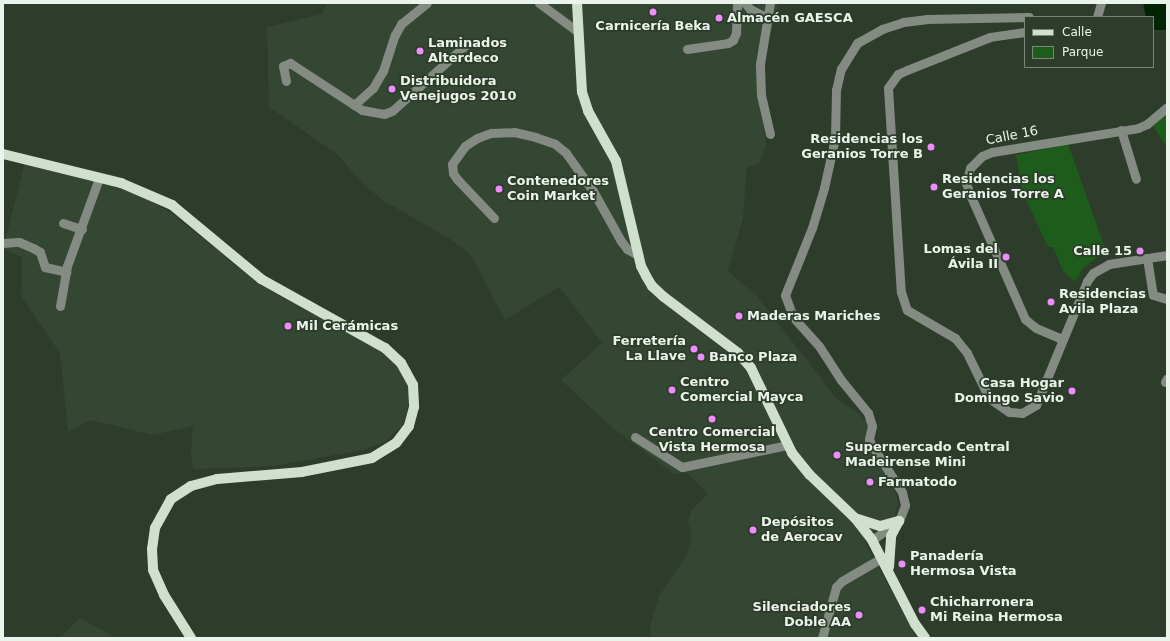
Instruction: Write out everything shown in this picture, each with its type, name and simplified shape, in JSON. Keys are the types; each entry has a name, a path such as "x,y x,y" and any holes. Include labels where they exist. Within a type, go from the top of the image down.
{"main road":[{"path":"577,3 582,92 588,111 616,160 641,266 652,286 738,353 751,368 787,445 810,475 855,518 872,540 883,557 922,637"},
{"path":"3,154 137,189 175,207 226,251 271,285 348,326 384,348 401,363 413,385 414,407 409,426 396,443 372,458 302,472 228,477 204,481 180,492 171,499 155,528 152,549 153,570 164,595 191,638"},
{"path":"855,518 880,526 899,521"},
{"path":"889,569 891,536 899,521"}],"street":[{"path":"354,105 373,88 383,71 395,35 401,24 427,3"},
{"path":"539,3 578,32"},
{"path":"687,49 728,43 733,40 736,33 737,3"},
{"path":"745,3 750,9 766,17"},
{"path":"770,3 766,17 760,64 761,95 770,134"},
{"path":"1097,16 1101,3"},
{"path":"872,540 899,521 904,511 905,499 898,484 871,444 869,439 872,426 868,413 841,380 819,346 793,317 785,295 812,228 824,188 835,138 836,90 841,69 857,43 882,29 903,22 926,19 1024,17"},
{"path":"1024,32 990,37 907,70 898,74 888,88 901,292 907,310 911,314 955,338 967,353 989,398 1009,412 1022,413 1036,405 1062,339 1093,273 1100,266 1167,254"},
{"path":"286,81 283,66 290,63 354,105 374,114 392,111 467,44"},
{"name":"Calle 16","path":"1062,339 1036,328 1025,319 969,192 967,175 974,161 992,152 1121,130 1147,124 1167,107"},
{"path":"1121,130 1136,179"},
{"path":"494,218 452,173 452,164 465,146 477,138 491,133 514,132 535,137 555,144 566,153 593,190 620,241 627,249 638,255"},
{"path":"60,306 66,272 99,178"},
{"path":"63,223 82,229"},
{"path":"3,243 19,242 33,248 40,252 45,267 66,272"},
{"path":"1147,258 1153,295 1167,299"},
{"path":"635,437 682,467 787,445"},
{"path":"822,638 836,587 842,581 883,557"}],"shaded area":[{"path":"327,3 780,3 765,51 761,97 766,145 759,164 747,167 743,218 728,271 756,295 837,399 858,413 867,422 872,453 895,489 898,503 894,517 890,522 863,539 917,638 651,638 650,626 659,596 687,555 692,533 688,523 691,511 708,494 686,472 674,474 608,424 561,380 602,343 559,287 505,320 471,255 450,239 384,201 362,183 337,154 269,107 267,27 322,14"},
{"path":"1143,3 1167,3 1167,30 1154,30 1154,16 1146,16"},
{"path":"25,162 121,188 147,199 172,214 259,284 306,311 352,333 377,349 397,365 407,378 410,398 402,426 385,442 363,450 274,466 193,469 191,452 193,426 153,435 91,420 68,432 60,353 21,296 22,257 3,249"},
{"path":"80,618 117,638 60,638"}],"green space":[{"path":"1167,113 1167,147 1153,126"},
{"path":"1068,144 1106,251 1083,268 1075,282 1063,271 1053,247 1048,247 1022,191 1016,155"}],"place":[{"name":"Carnicería Beka","path":"653,12"},
{"name":"Almacén GAESCA","path":"719,18"},
{"name":"Laminados Alterdeco","path":"420,51"},
{"name":"Distribuidora Venejugos 2010","path":"392,89"},
{"name":"Residencias los Geranios Torre B","path":"931,147"},
{"name":"Residencias los Geranios Torre A","path":"934,187"},
{"name":"Contenedores Coin Market","path":"499,189"},
{"name":"Calle 15","path":"1140,251"},
{"name":"Lomas del Ávila II","path":"1006,257"},
{"name":"Residencias Avila Plaza","path":"1051,302"},
{"name":"Maderas Mariches","path":"739,316"},
{"name":"Mil Cerámicas","path":"288,326"},
{"name":"Ferretería La Llave","path":"694,349"},
{"name":"Banco Plaza","path":"701,357"},
{"name":"Centro Comercial Mayca","path":"672,390"},
{"name":"Casa Hogar Domingo Savio","path":"1072,391"},
{"name":"Centro Comercial Vista Hermosa","path":"712,419"},
{"name":"Supermercado Central Madeirense Mini","path":"837,455"},
{"name":"Farmatodo","path":"870,482"},
{"name":"Depósitos de Aerocav","path":"753,530"},
{"name":"Panadería Hermosa Vista","path":"902,564"},
{"name":"Chicharronera Mi Reina Hermosa","path":"922,610"},
{"name":"Silenciadores Doble AA","path":"859,615"}]}
